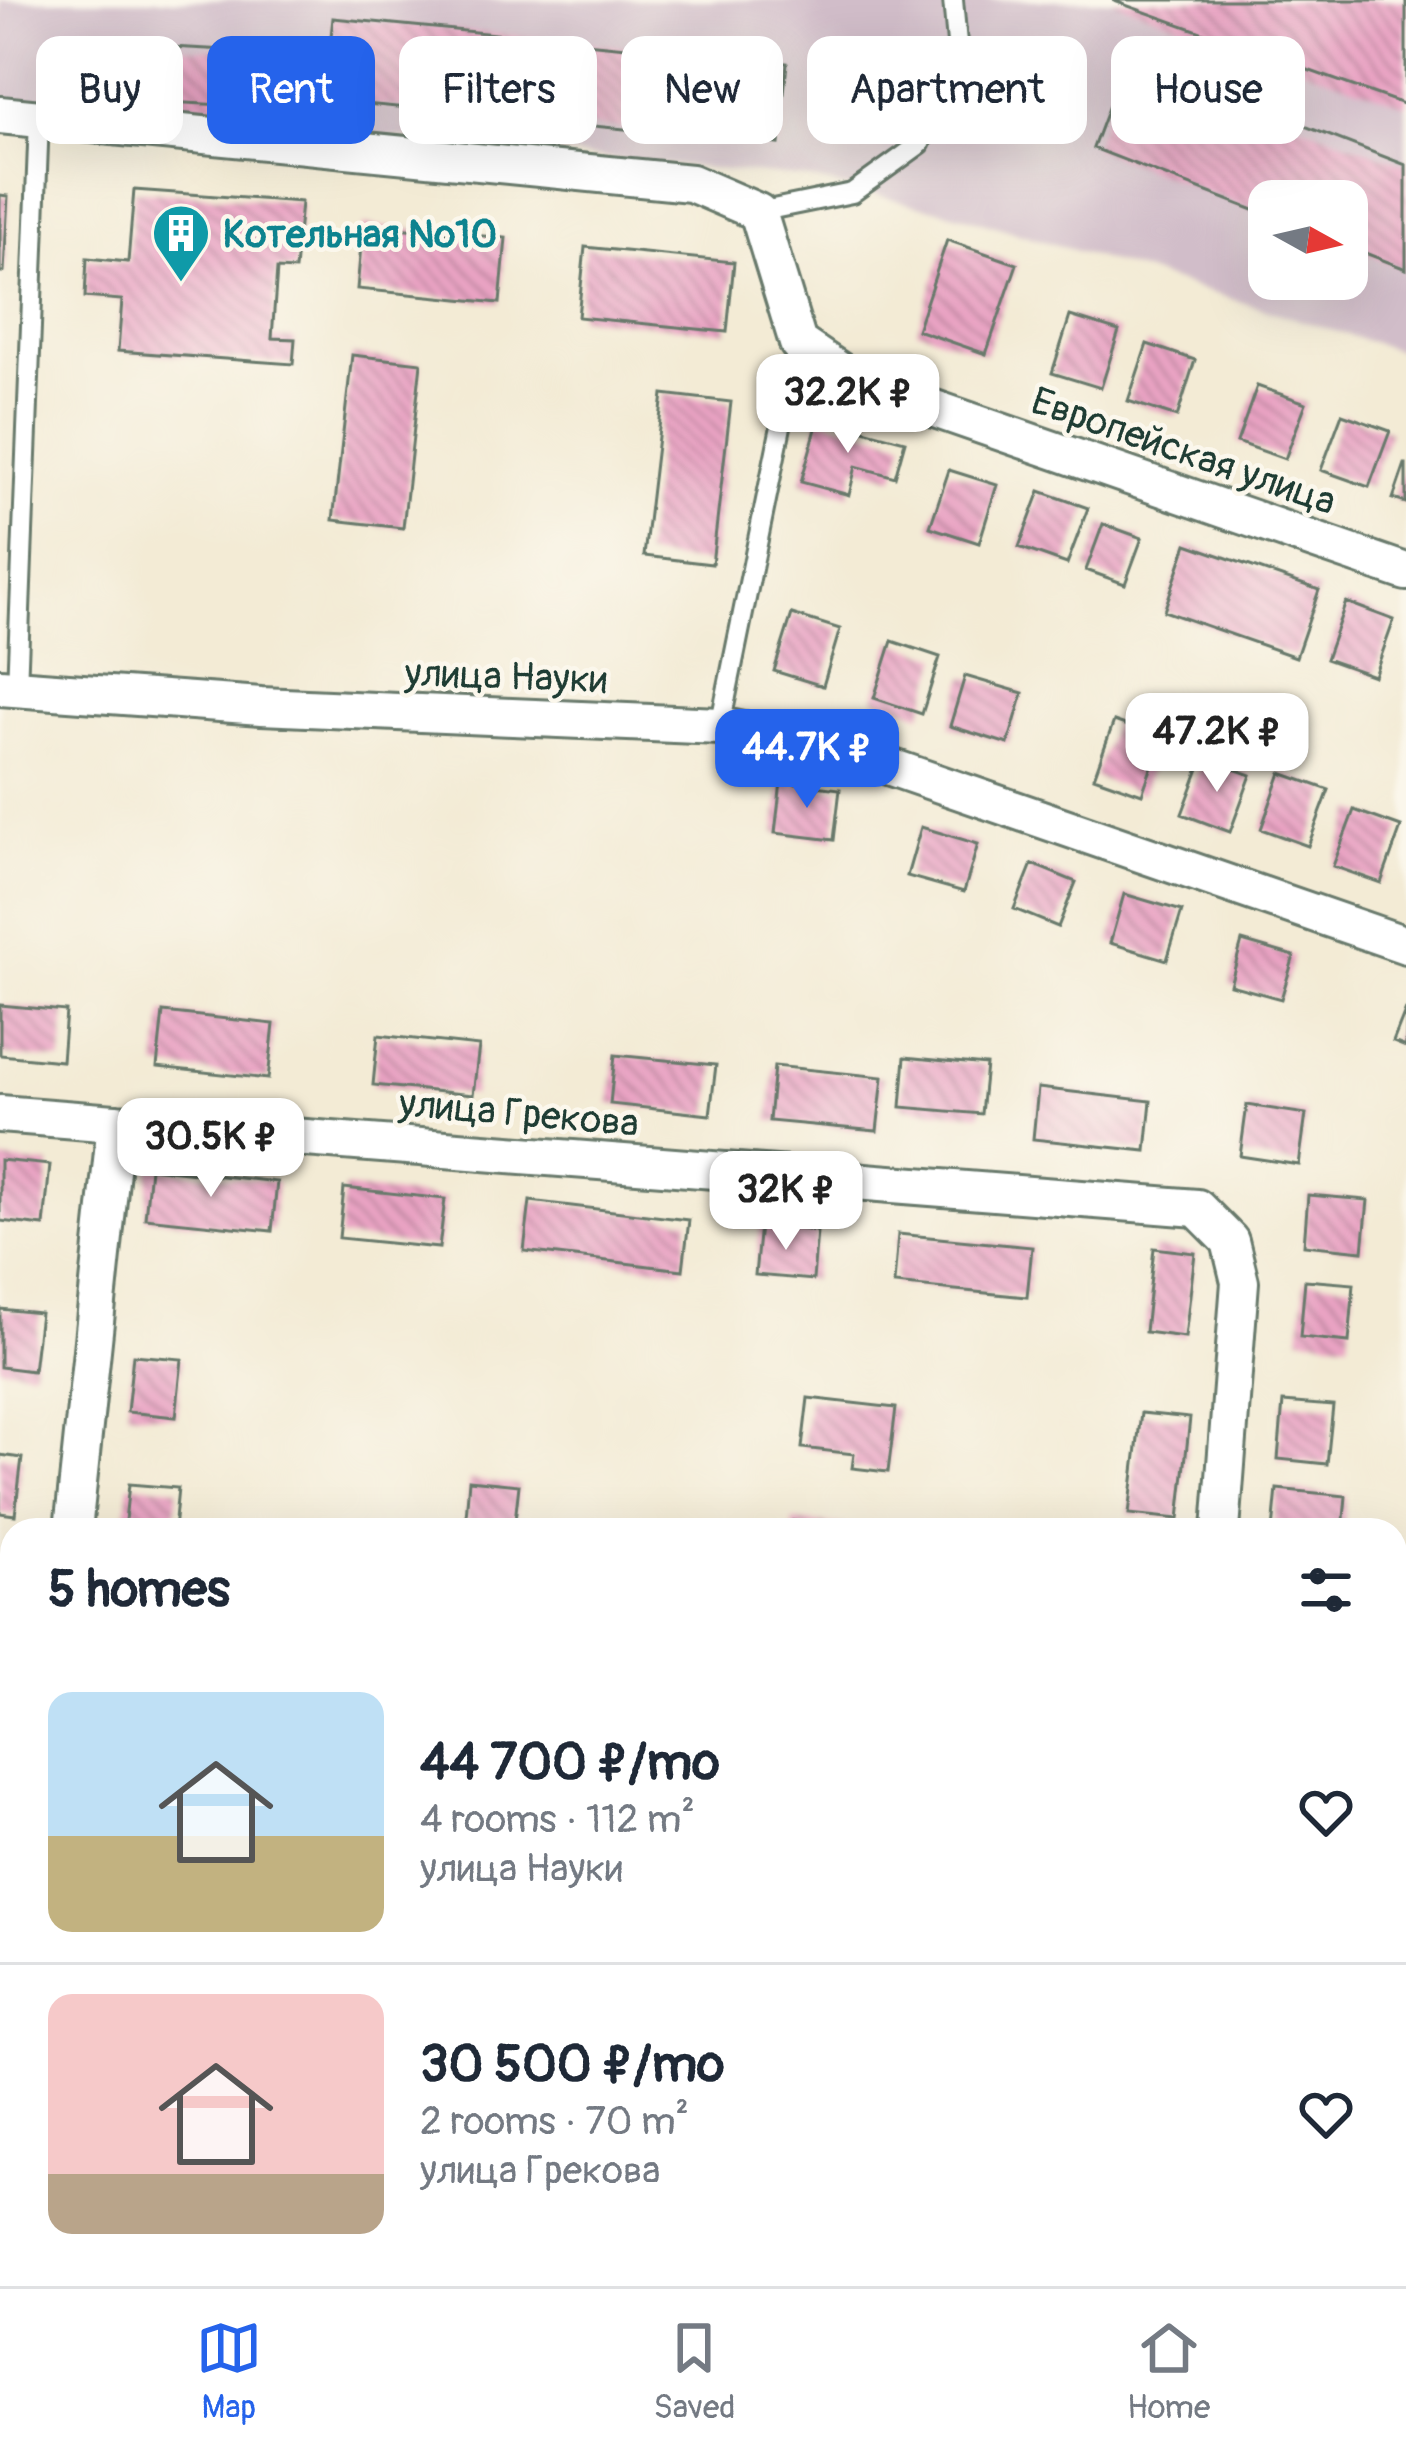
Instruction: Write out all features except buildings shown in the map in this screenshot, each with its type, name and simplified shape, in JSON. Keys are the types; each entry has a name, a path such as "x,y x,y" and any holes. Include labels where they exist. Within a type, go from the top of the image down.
{"street":[{"path":"0,115 36,119"},
{"path":"183,133 691,183 758,212 798,343"},
{"name":"Европейская улица","path":"798,343 854,381 1406,572"},
{"name":"улица Науки","path":"8,687 261,706 720,726 854,754 1406,945"},
{"name":"улица Грекова","path":"0,1114 1197,1208 1230,1240 1240,1282 1222,1518"},
{"path":"75,1518 116,1123"}],"lane":[{"path":"758,212 852,194 920,144 958,54 953,0"},
{"path":"8,687 38,144"},
{"path":"720,726 798,343"}],"shaded area":[{"path":"0,0 1406,0 1406,353 956,214 805,178 463,144 597,144 597,36 399,36 399,138 375,135 375,36 207,36 207,119 183,116 183,36 36,36 36,102 0,98"}],"place":[{"name":"Котельная №10","path":"181,284"}]}
